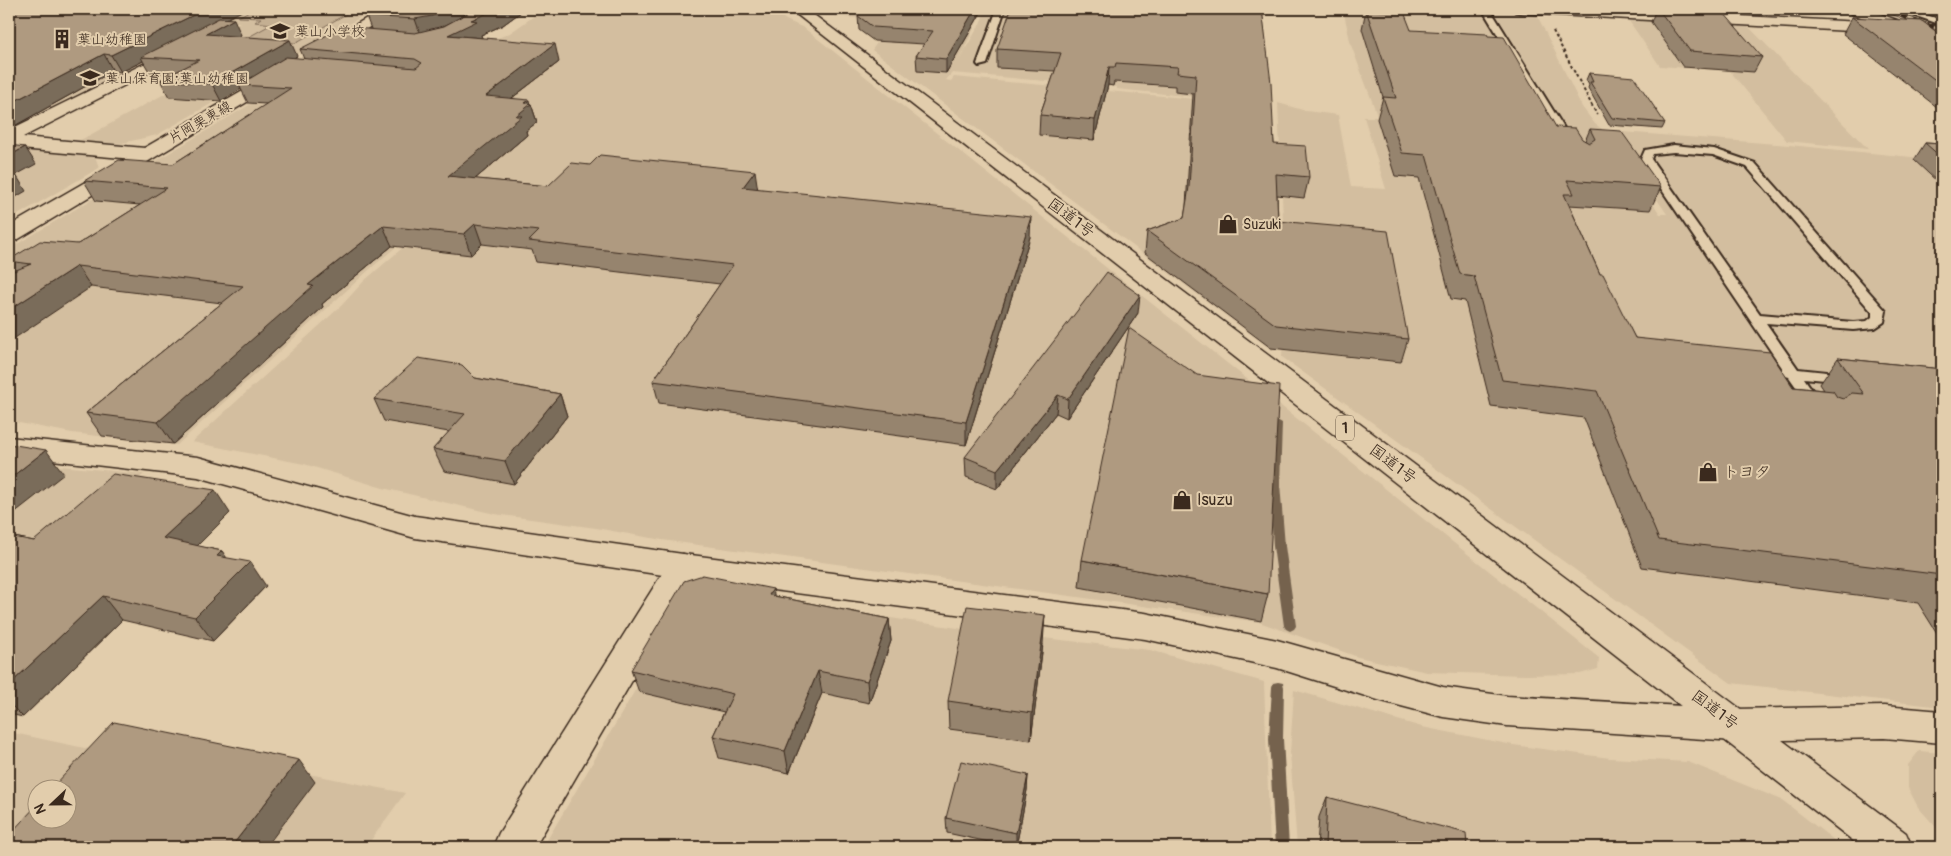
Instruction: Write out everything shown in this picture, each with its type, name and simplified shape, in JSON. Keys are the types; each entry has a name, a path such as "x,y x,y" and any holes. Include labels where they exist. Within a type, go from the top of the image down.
{"main road":[{"path":"311,56 392,9"},
{"name":"国道1号","path":"797,9 1892,847"},
{"path":"1520,9 1942,31"},
{"path":"1852,9 1942,41"},
{"path":"344,37 368,39"},
{"path":"9,137 194,43"},
{"name":"片岡栗東線","path":"9,235 295,66"},
{"path":"9,142 145,154"},
{"path":"9,446 198,467 415,527 683,566 1145,626 1277,654 1378,685 1443,702 1507,711 1735,725 1884,722 1942,727"},
{"path":"513,847 683,566"}],"lane":[{"path":"982,64 1001,9"},
{"path":"1486,9 1574,152"},
{"path":"1900,9 1942,23"},
{"path":"1756,318 1853,326 1870,325 1879,319 1879,311 1751,165 1738,158 1710,151 1668,148 1649,152 1646,159 1793,372 1826,419"},
{"path":"1774,370 1863,379"}],"path":[{"path":"1542,11 1597,115"}],"shaded area":[{"path":"9,9 375,9 157,135 118,144 79,141 199,75 202,44 240,22 227,22 9,132"},
{"path":"253,9 355,9 295,43 245,39 272,24 255,22 261,18 238,17"},
{"path":"544,9 771,9 786,20 804,28 1599,658 1598,669 1580,674 1525,675 1427,672 1358,657 1259,622 662,540 596,528 495,514 383,488 304,464 192,442 341,306 364,281 428,226 417,229 370,269 177,445 72,433 9,421 9,249 294,78 474,48 510,33"},
{"path":"816,9 983,9 959,60 980,24 986,9 1263,9 1272,105 1117,89 1117,87 952,73 946,80 951,81 954,77 1271,106 1280,305 1273,351 872,50 888,27 898,22 823,15"},
{"path":"1343,9 1469,9 1537,15 1582,107 1595,124 1602,129 1660,214 1667,214 1610,131 1789,145 1942,160 1942,707 1731,683 1282,357 1286,289 1278,103 1306,111 1338,115 1351,187 1386,189 1364,117 1378,117 1351,45"},
{"path":"1627,18 1746,24 1868,149 1787,141 1730,71 1660,66"},
{"path":"9,149 95,156 99,168 9,220"},
{"path":"9,461 144,474 9,593"},
{"path":"687,602 784,602 964,629 1150,650 1264,682 1270,847 543,847"},
{"path":"1294,690 1422,727 1513,745 1610,758 1688,762 1782,800 1843,847 1297,847 1290,753"},
{"path":"9,732 108,753 78,779 28,778 28,828 9,847"},
{"path":"136,740 405,793 366,847 37,847 57,828 78,828 78,807"},
{"path":"1919,751 1942,753 1942,834 1918,807 1908,788 1908,765"}],"building":[{"path":"9,9 206,9 111,55 104,54 9,104"},
{"path":"378,9 445,9 432,16 415,19 366,16"},
{"path":"475,9 497,9 471,20 477,21 448,35 555,44 486,96 529,100 525,103 531,104 516,116 522,116 448,176 548,186 572,163 590,165 600,155 755,171 743,187 1031,217 966,422 653,381 733,265 529,241 539,231 475,224 464,234 383,226 308,285 313,286 158,422 86,413 243,286 77,266 9,310 9,273 31,264 9,260 40,241 78,244 167,188 84,181 119,160 173,164 291,88 239,85 286,57 416,68 422,63 415,59 300,49 343,27 415,33 444,26"},
{"path":"863,9 975,9 946,59 916,56 933,31 873,27 858,16"},
{"path":"1011,9 1262,9 1271,83 1274,144 1306,146 1309,177 1276,174 1278,221 1388,231 1408,339 1276,325 1147,231 1184,218 1189,187 1196,75 1177,73 1178,67 1116,63 1115,67 1109,67 1095,120 1040,115 1061,53 997,49"},
{"path":"1658,9 1723,12 1762,57 1690,51"},
{"path":"1366,10 1404,12 1411,30 1487,34 1488,36 1504,37 1556,127 1575,128 1582,139 1589,143 1595,139 1590,129 1621,131 1661,187 1567,180 1574,194 1564,194 1600,274 1603,274 1635,338 1770,352 1793,387 1833,391 1837,397 1843,399 1852,393 1864,394 1838,358 1942,369 1942,575 1659,540 1597,391 1502,380 1474,276 1460,274 1426,155 1402,153 1383,97 1396,98"},
{"path":"1852,17 1922,21 1942,36 1942,85"},
{"path":"219,18 234,19 206,34 290,40 212,84 160,80 199,60 141,57"},
{"path":"1589,73 1634,77 1665,123 1612,118 1590,82 1593,82"},
{"path":"1925,143 1942,144 1942,158"},
{"path":"9,145 25,147 9,156"},
{"path":"1107,272 1140,295 1068,399 1058,395 997,470 965,457"},
{"name":"Isuzu","path":"1129,328 1197,375 1279,386 1268,594 1082,560"},
{"path":"418,358 462,365 475,378 560,394 505,461 433,449 465,414 374,399"},
{"path":"9,444 46,450 9,479"},
{"path":"113,474 215,490 163,538 222,551 217,556 250,562 195,617 103,596 9,685 9,536 34,541"},
{"path":"703,575 773,589 769,595 889,619 867,681 818,671 785,751 713,736 733,694 631,670 684,581"},
{"path":"967,606 1045,615 1032,713 948,701"},
{"path":"114,722 299,760 231,847 9,847 9,835 28,815 28,828 78,828 78,778 61,778"},
{"path":"961,761 1028,775 1016,833 946,818"},
{"path":"1327,797 1466,833 1467,847 1325,847"}],"waterway":[{"path":"1277,423 1275,484 1279,546 1290,626"},
{"path":"1278,687 1276,739 1282,847"}],"railway":[{"path":"1881,9 1942,30"}],"place":[{"name":"葉山小学校","path":"280,31"},
{"name":"葉山幼稚園","path":"62,39"},
{"name":"葉山保育園;葉山幼稚園","path":"90,78"},
{"name":"Suzuki","path":"1228,224"},
{"name":"トヨタ","path":"1708,472"},
{"name":"Isuzu","path":"1182,500"}]}
